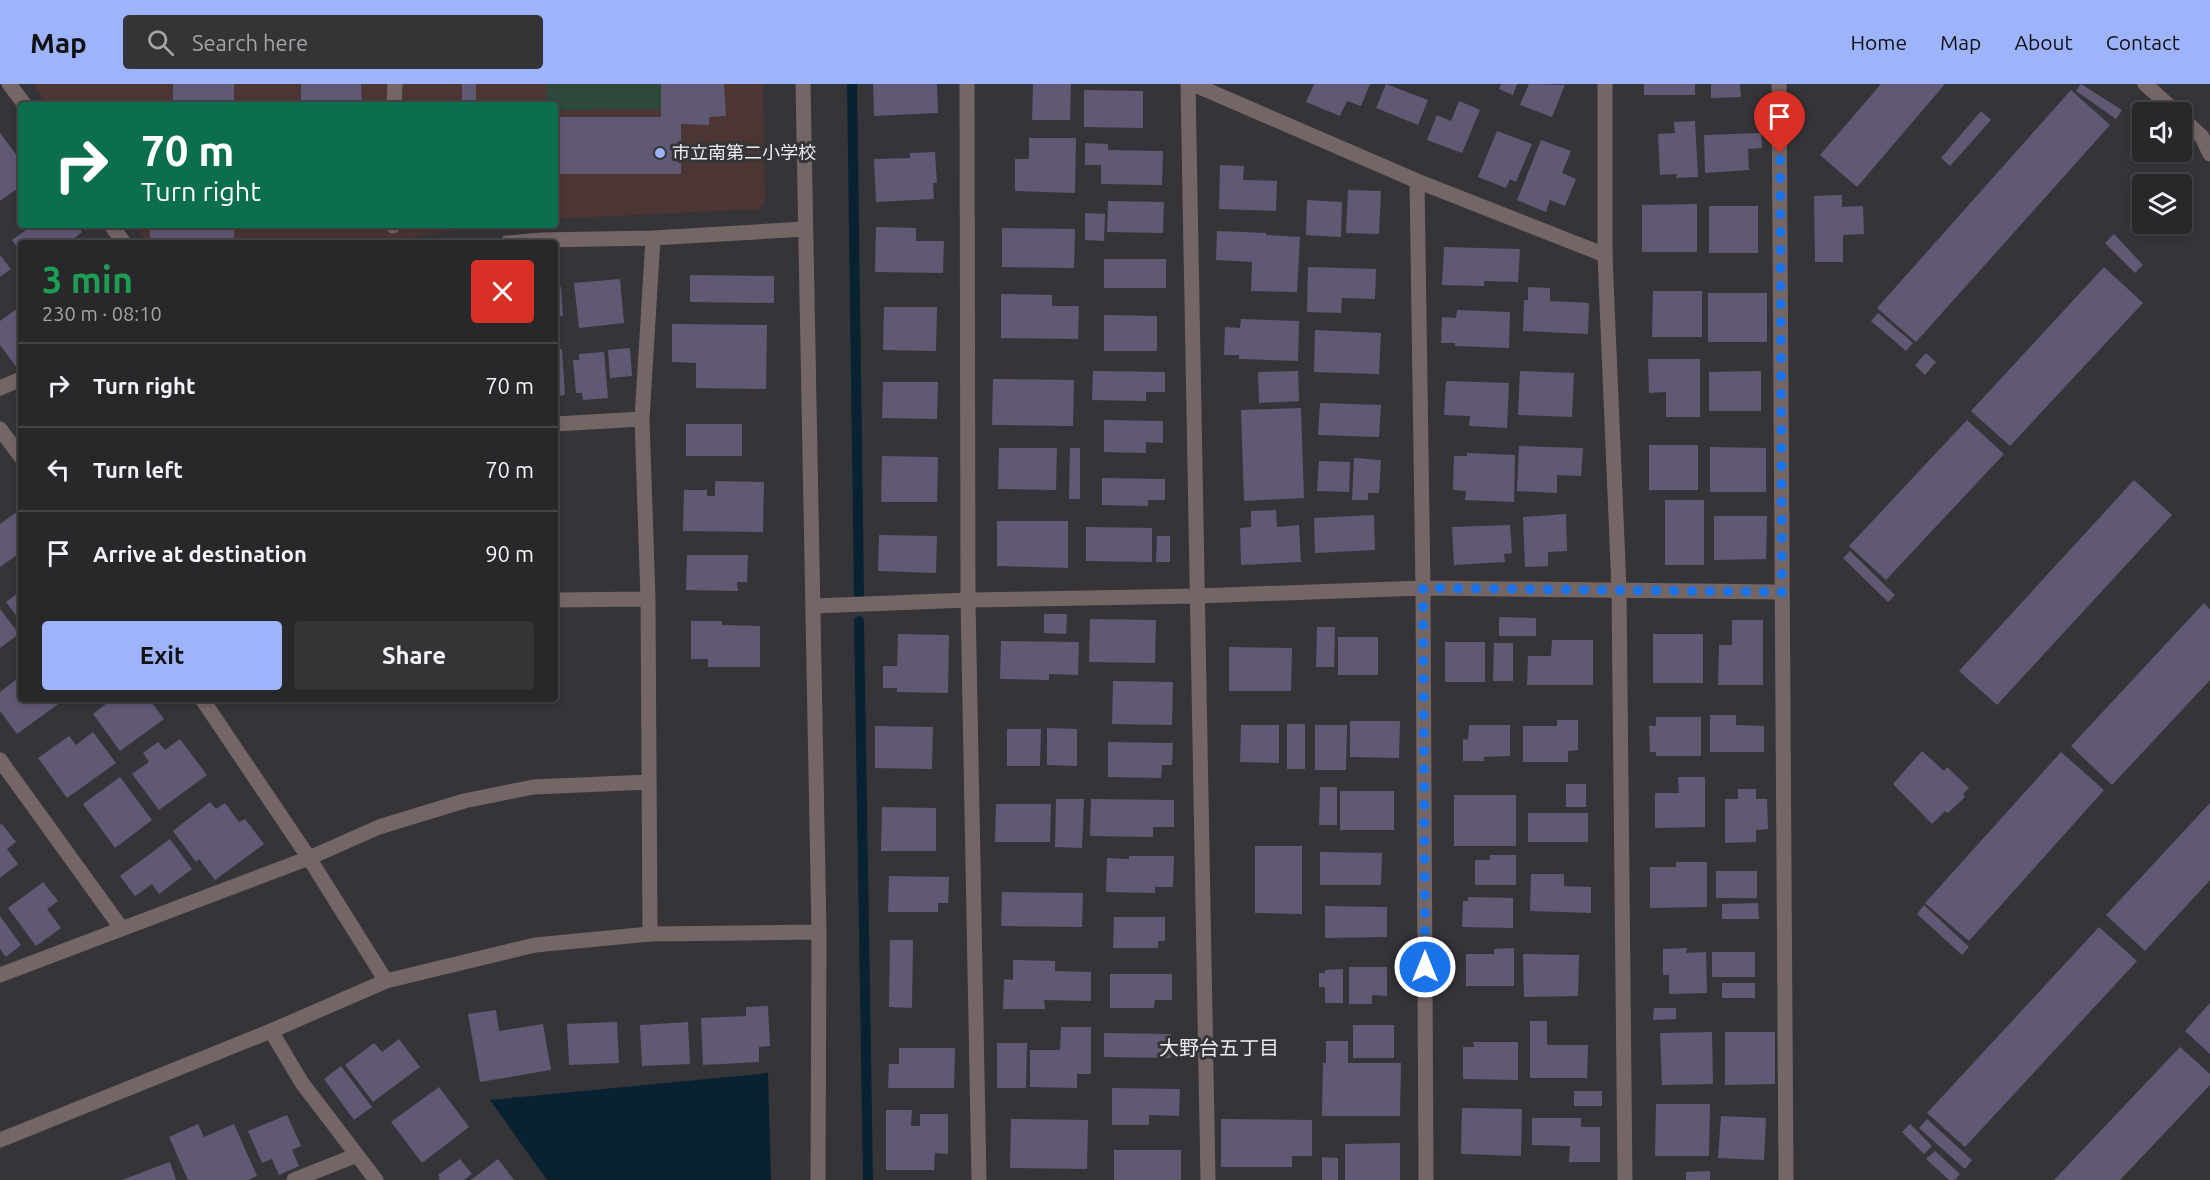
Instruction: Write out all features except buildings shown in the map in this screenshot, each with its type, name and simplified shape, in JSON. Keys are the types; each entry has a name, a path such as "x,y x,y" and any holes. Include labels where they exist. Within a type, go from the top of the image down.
{"street":[{"path":"9,84 23,102"},
{"path":"394,102 395,84"},
{"path":"803,84 819,932 818,1180"},
{"path":"967,84 968,600 979,1180"},
{"path":"1208,1180 1197,596 1191,84 1417,181 1605,255"},
{"path":"1605,84 1605,255 1619,589 1625,1180"},
{"path":"1779,84 1786,1180"},
{"path":"2145,84 2165,102"},
{"path":"2192,127 2202,137 2210,154"},
{"path":"1417,181 1423,588 1426,1180"},
{"path":"541,240 653,238 805,229"},
{"path":"650,934 648,599 642,419 653,238"},
{"path":"0,388 18,380"},
{"path":"558,424 642,419"},
{"path":"0,429 18,453"},
{"path":"814,606 1423,588 1782,592"},
{"path":"558,600 648,599"},
{"path":"204,702 309,858 386,981"},
{"path":"0,760 122,929"},
{"path":"0,975 309,858 379,827 464,801 533,787 649,782"},
{"path":"0,1140 271,1031 386,981 535,945 650,934 819,932"},
{"path":"271,1031 302,1083 376,1180"},
{"path":"294,1180 357,1155"}],"shaded area":[{"name":"市立南第二小学校","path":"32,84 763,84 765,202 759,209 558,219 558,102 45,102"},
{"path":"136,228 470,228 394,240 146,240"}],"green space":[{"path":"547,84 661,84 661,109 558,110 558,102 547,102"}],"water":[{"path":"768,1073 771,1180 547,1180 490,1100"}],"waterway":[{"path":"852,84 859,594"},
{"path":"859,621 868,1180"}],"place":[{"name":"市立南第二小学校","path":"660,153"}],"district":[{"name":"大野台五丁目","path":"1219,1048"}],"route":[{"path":"1425,967 1423,588 1782,592 1780,153"}]}
